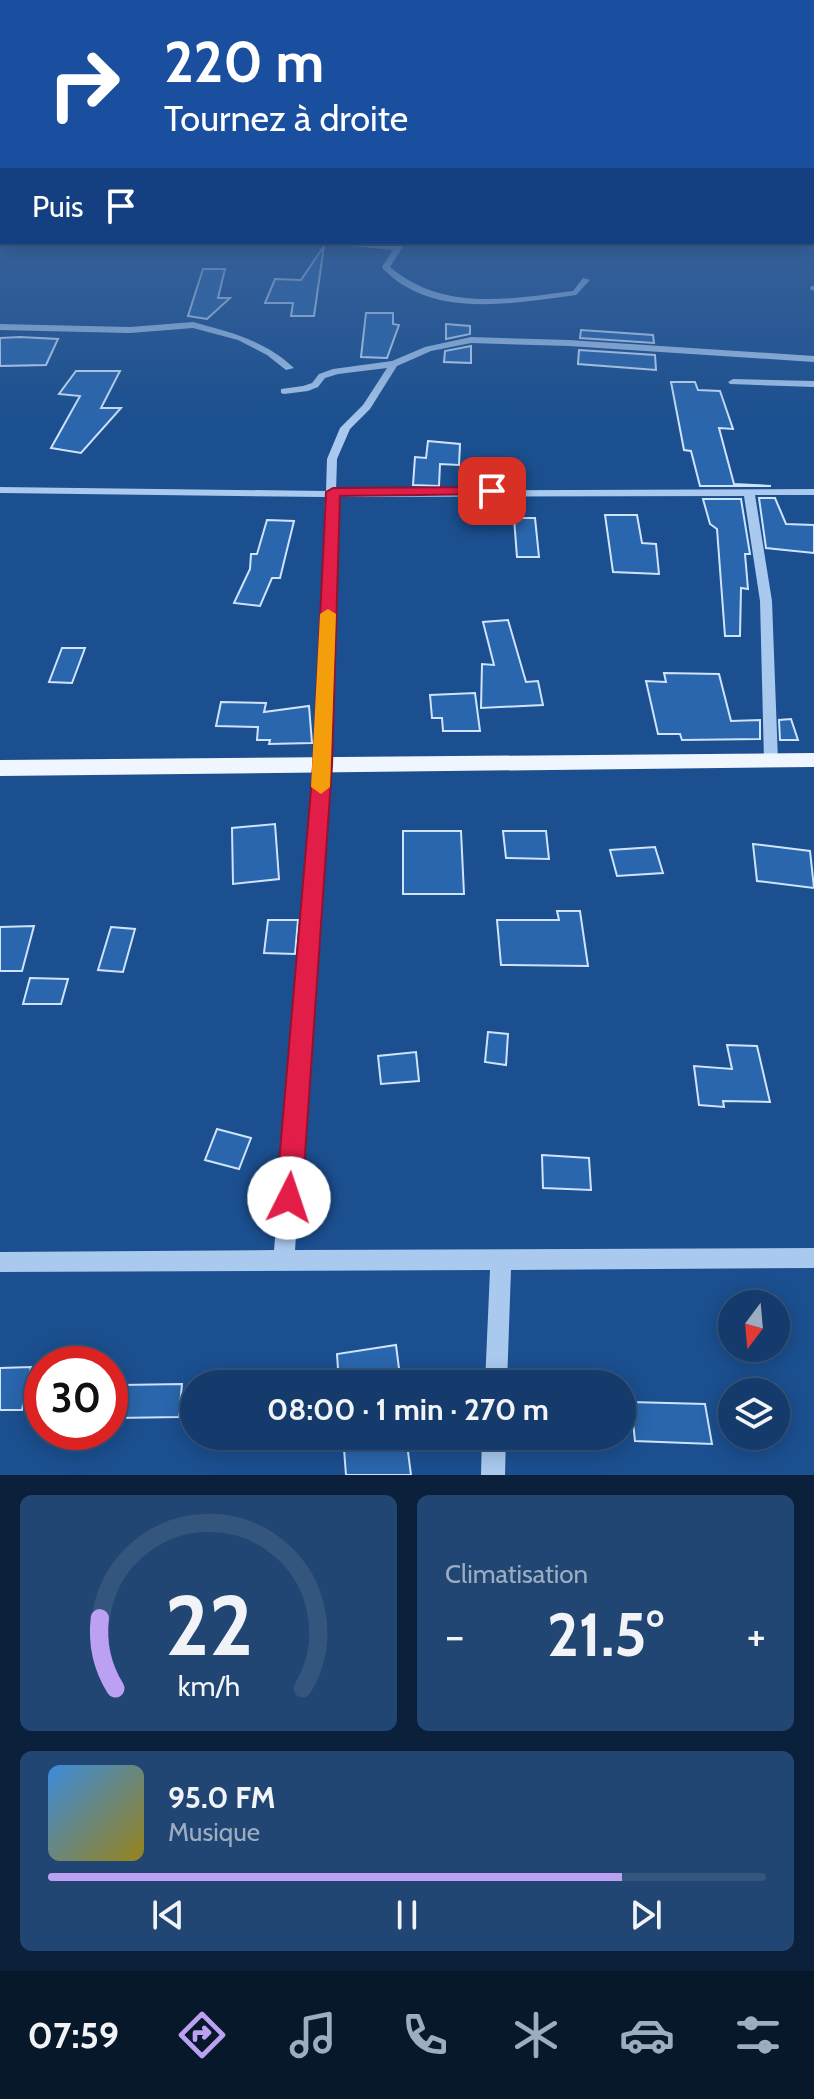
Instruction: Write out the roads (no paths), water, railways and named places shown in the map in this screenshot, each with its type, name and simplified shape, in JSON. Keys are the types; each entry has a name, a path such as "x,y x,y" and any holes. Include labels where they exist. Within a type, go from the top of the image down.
{"main road":[{"path":"0,768 814,760"}],"street":[{"path":"415,290 463,300 555,296 576,293 578,290"},
{"path":"0,327 130,330 193,325 241,338 270,353 289,368"},
{"path":"284,391 305,389 315,385 322,376 336,371 394,364 428,349 471,340 569,343 814,359"},
{"path":"284,1260 323,766 332,459 345,428 367,407 394,364"},
{"path":"733,382 814,384"},
{"path":"0,490 286,494 814,492"},
{"path":"749,492 766,601 771,761"},
{"path":"0,1262 814,1258"},
{"path":"497,1370 501,1259"},
{"path":"493,1475 494,1450"}]}
